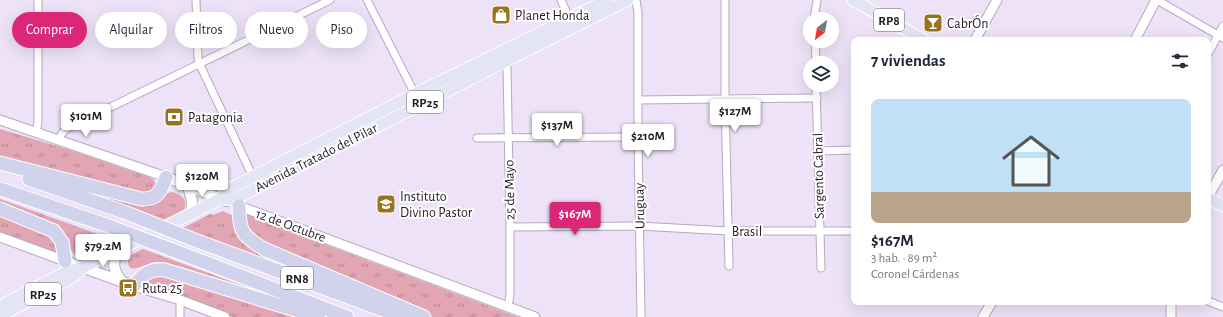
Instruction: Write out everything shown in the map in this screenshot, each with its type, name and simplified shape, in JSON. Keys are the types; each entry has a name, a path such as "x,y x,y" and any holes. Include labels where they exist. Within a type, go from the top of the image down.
{"highway":[{"path":"0,163 141,199 151,198 156,195 162,187 166,177"},
{"name":"RN8","path":"0,168 124,212 192,239 402,317"},
{"name":"RN8","path":"0,189 106,225 347,317"},
{"path":"239,206 239,220 242,231 252,241 264,249 424,317"},
{"path":"0,209 54,231 62,242 65,261"},
{"path":"128,284 148,272 156,269 165,270 318,317"}],"main road":[{"name":"Avenida Tratado del Pilar","path":"572,23 607,0"},
{"name":"Avenida Tratado del Pilar","path":"220,198 228,190 253,177 418,99 572,23 628,0"},
{"name":"RP8","path":"853,0 919,37"},
{"name":"Avenida Tratado del Pilar","path":"220,198 235,199 418,99"},
{"name":"12 de Octubre","path":"166,177 239,206"},
{"path":"188,186 192,200 191,213"},
{"name":"RP25","path":"0,316 73,277 84,268 220,198"},
{"path":"1211,200 1223,206"},
{"path":"118,250 114,258 116,274 128,284"},
{"path":"65,261 128,284"},
{"name":"RP25","path":"0,306 68,271 84,268"}],"street":[{"path":"36,133 38,122 38,0"},
{"path":"196,0 199,63 253,177"},
{"path":"58,140 66,129 330,0"},
{"path":"367,0 418,99"},
{"path":"561,0 572,23"},
{"name":"Uruguay","path":"636,0 638,13 638,137 641,317"},
{"path":"725,0 725,100 729,266"},
{"path":"815,12 817,0"},
{"path":"977,37 997,0"},
{"path":"1137,37 1157,0 1221,37"},
{"path":"1211,50 1221,37 1223,26"},
{"name":"25 de Mayo","path":"504,56 507,67 510,227 510,295 508,306"},
{"name":"Sargento Cabral","path":"817,92 821,268"},
{"path":"638,100 817,98"},
{"name":"12 de Octubre","path":"0,120 166,177"},
{"path":"477,138 638,137"},
{"path":"817,151 851,150"},
{"path":"1211,192 1223,170"},
{"name":"12 de Octubre","path":"239,206 535,317"},
{"name":"Brasil","path":"510,227 639,226 728,231 851,231"},
{"path":"0,237 65,261"},
{"path":"128,284 180,300 226,317"},
{"path":"180,300 180,317"},
{"path":"1211,302 1223,307"},
{"path":"983,317 990,305"},
{"path":"1171,305 1172,317"}],"green space":[{"path":"0,129 67,149 149,177 154,180 156,184 155,189 147,195 0,159"},
{"path":"25,174 131,200 172,192 185,200 185,206 184,210 160,223"},
{"path":"0,199 120,242 90,258 81,258 74,254 66,239 0,206"},
{"path":"223,211 233,216 238,231 340,286 179,230 210,214 213,215"},
{"path":"0,213 53,235 58,251 56,253 51,253 0,234"},
{"path":"248,214 262,218 284,229 518,317 432,317 249,235 245,218"},
{"path":"143,249 249,289 163,262 152,262 136,268 131,268 128,262 129,257"},
{"path":"156,273 307,317 233,317 149,287 148,283 150,278"}],"place":[{"name":"Planet Honda","path":"501,15"},
{"name":"CabrÓn","path":"933,23"},
{"name":"Patagonia","path":"174,117"},
{"name":"Instituto Divino Pastor","path":"386,204"},
{"name":"Ruta 25","path":"128,288"}]}
